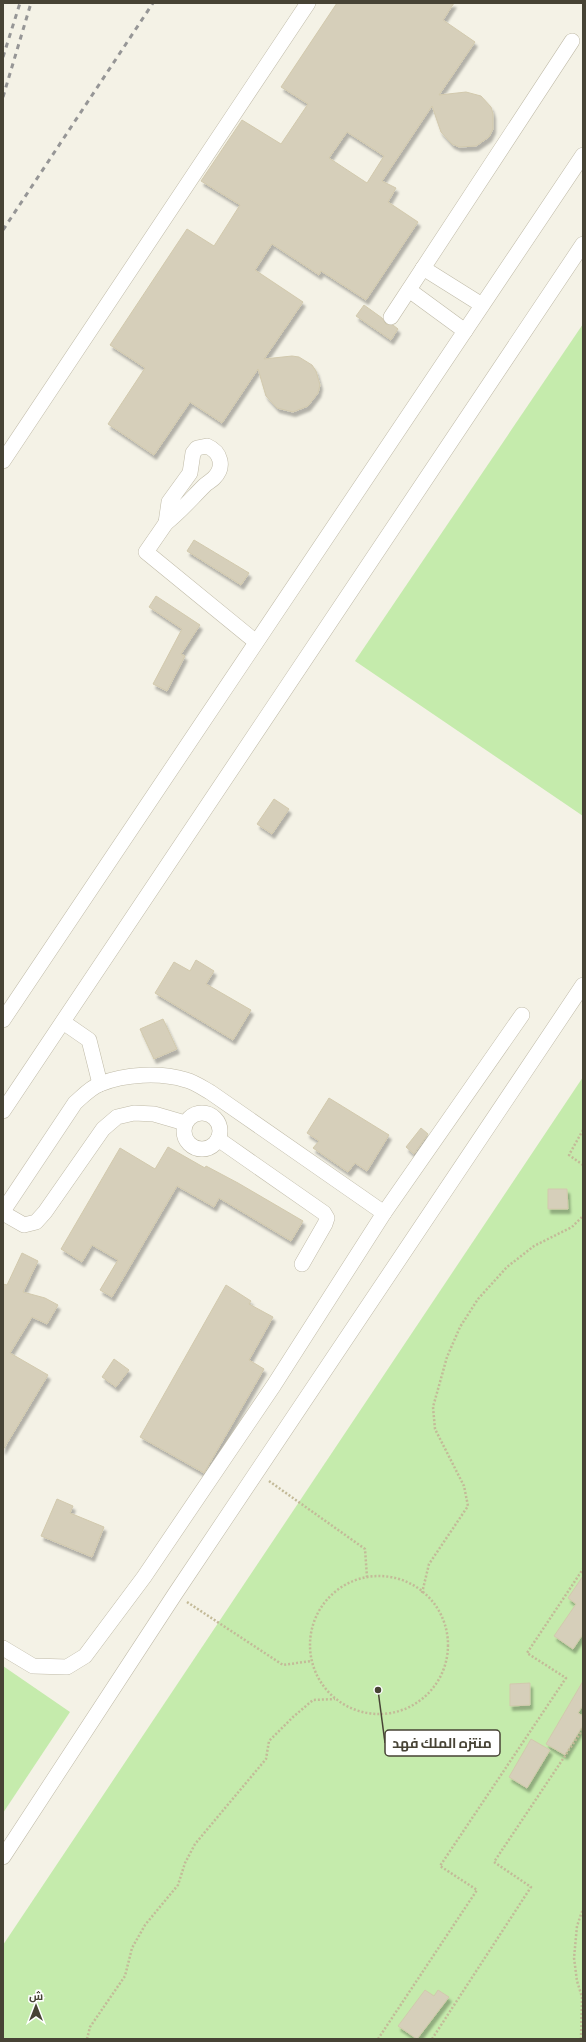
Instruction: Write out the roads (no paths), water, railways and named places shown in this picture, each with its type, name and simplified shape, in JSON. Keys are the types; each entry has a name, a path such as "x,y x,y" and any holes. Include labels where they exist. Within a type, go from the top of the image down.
{"street":[{"path":"3,461 308,3"},
{"path":"391,317 572,41"},
{"path":"3,1020 583,155"},
{"path":"3,1111 583,244"},
{"path":"423,268 482,305"},
{"path":"409,290 465,331"},
{"path":"166,523 170,502 190,473 193,452 198,448 207,446 213,449 219,455 221,464 219,472 213,479 205,484 184,508 166,523 146,552 256,642"},
{"path":"3,1857 175,1594 583,985"},
{"path":"3,1648 33,1666 66,1667 85,1656 144,1577 274,1385 384,1213 522,1015"},
{"path":"63,1022 89,1040 100,1084"},
{"path":"184,1122 154,1114 134,1113 117,1117 103,1130 45,1212 36,1222 24,1225 3,1212 75,1103 88,1091 100,1084 128,1077 155,1075 186,1080 210,1092 384,1213"},
{"path":"198,1112 206,1112 213,1116 218,1122 220,1130 218,1139 213,1145 206,1149 198,1149 190,1145 185,1139 183,1131 184,1122 190,1116 198,1112"},
{"path":"218,1139 324,1213 326,1218 325,1224 302,1264"}],"railway":[{"path":"3,57 20,3"},
{"path":"3,97 31,3"},
{"path":"3,230 153,3"}],"place":[{"name":"منتزه الملك فهد","path":"378,1690"}]}
